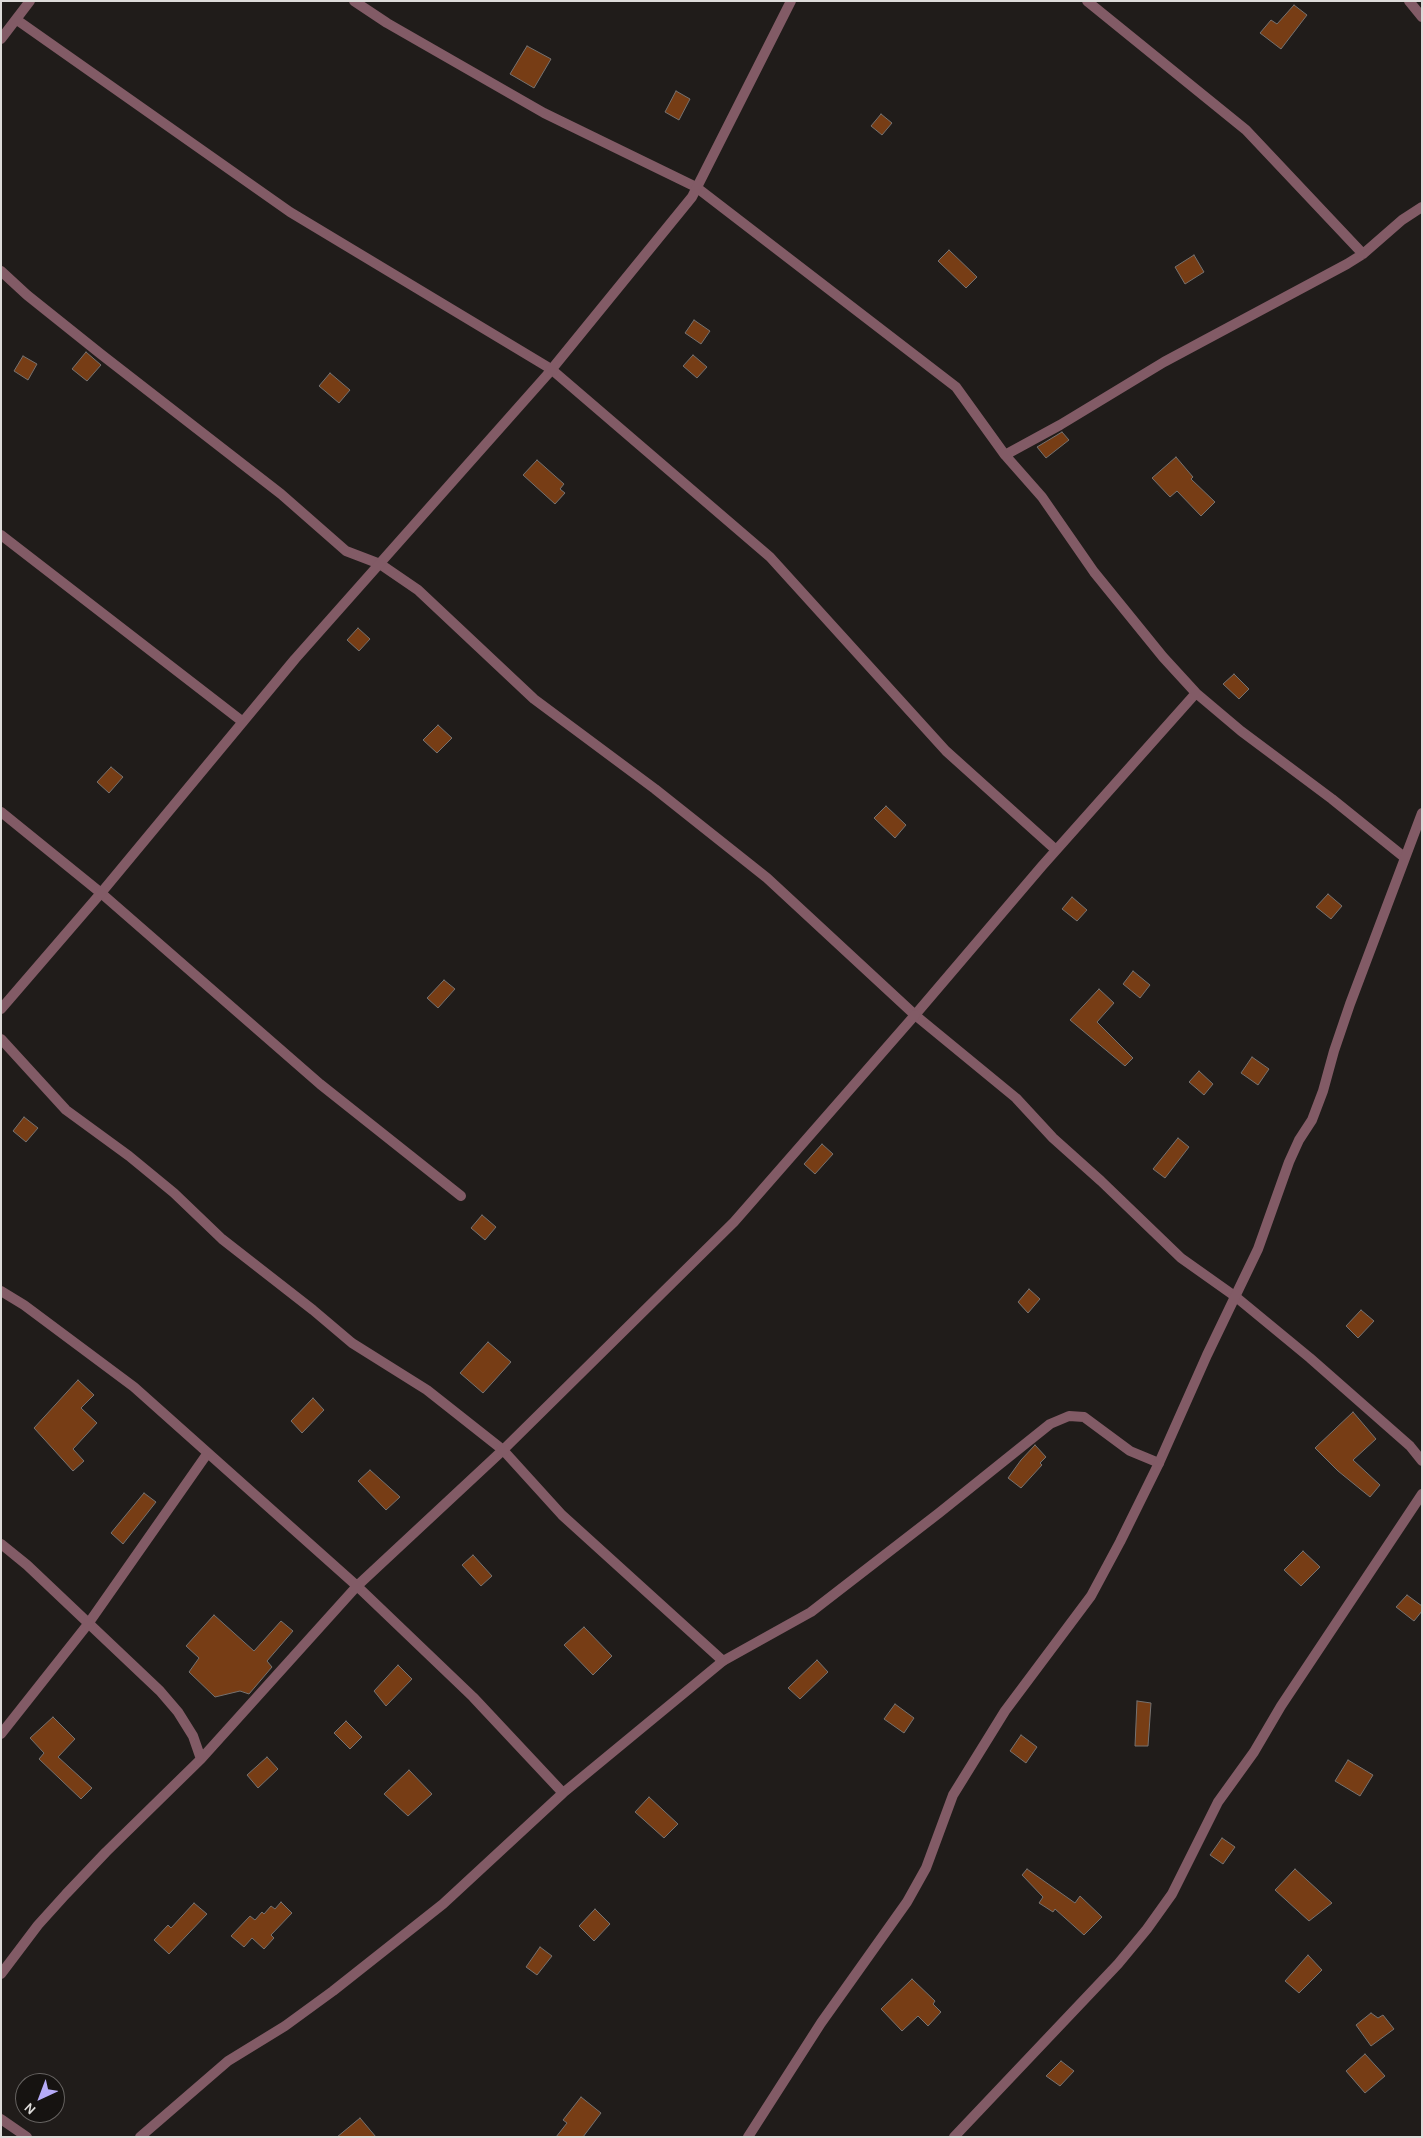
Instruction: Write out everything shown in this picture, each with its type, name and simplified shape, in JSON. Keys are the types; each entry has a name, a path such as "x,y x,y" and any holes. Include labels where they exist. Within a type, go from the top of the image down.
{"street":[{"path":"1,40 30,1"},
{"path":"354,1 387,23 544,113 696,187 956,387 1005,455 1042,497 1099,579 1196,694 1404,857"},
{"path":"1,1009 101,893 295,659 551,369 692,197 791,1"},
{"path":"1087,1 1246,130 1363,254"},
{"path":"1409,1 1422,17"},
{"path":"16,20 290,212 551,369 770,557 946,751 1056,850"},
{"path":"1005,455 1060,425 1164,362 1347,264 1363,254 1402,220 1422,207"},
{"path":"1,271 27,295 102,355 281,494 346,550 380,564 418,590 534,699 640,778 767,878 915,1016 1016,1098 1053,1138 1181,1258 1236,1297 1310,1358 1410,1446 1422,1461"},
{"path":"1,535 243,722"},
{"path":"1,1974 38,1925 66,1894 200,1759 358,1586 503,1450 734,1222 915,1016 1056,850 1196,694"},
{"path":"1,812 101,893 320,1084 461,1196"},
{"path":"748,2137 821,2023 907,1902 926,1868 953,1795 1005,1711 1091,1596 1159,1463 1207,1355 1258,1249 1289,1162 1299,1140 1312,1120 1350,1004 1422,813"},
{"path":"1,1040 66,1110 129,1156 174,1193 222,1239 352,1343 426,1390 503,1450 562,1515 723,1661"},
{"path":"1,1291 24,1305 134,1388 358,1586 472,1697 563,1793"},
{"path":"140,2137 228,2060 285,2026 333,1991 443,1904 563,1793 723,1661 810,1612 939,1513 1050,1424 1069,1416 1084,1417 1130,1451 1159,1463"},
{"path":"1,1734 88,1624 207,1454"},
{"path":"954,2137 1118,1964 1147,1929 1172,1894 1218,1802 1254,1752 1281,1706 1422,1494"},
{"path":"1,1544 27,1565 160,1691 178,1712 192,1736 200,1759"},
{"path":"1,2119 27,2137"}],"building":[{"path":"1294,5 1307,15 1281,49 1260,33 1271,20 1277,24"},
{"path":"527,46 551,59 534,88 510,74"},
{"path":"676,91 690,99 679,120 665,112"},
{"path":"881,114 892,123 882,135 871,126"},
{"path":"949,250 977,277 966,288 938,261"},
{"path":"1194,255 1204,272 1185,284 1175,267"},
{"path":"694,320 710,331 701,344 685,333"},
{"path":"86,352 101,365 87,381 72,369"},
{"path":"693,355 707,367 697,378 683,366"},
{"path":"23,356 37,364 28,380 14,371"},
{"path":"330,373 350,390 339,403 319,386"},
{"path":"1062,432 1069,440 1046,458 1037,447"},
{"path":"1176,457 1193,477 1191,479 1215,502 1201,516 1177,491 1170,497 1152,478"},
{"path":"537,460 564,484 560,489 565,493 555,504 523,475"},
{"path":"358,628 370,639 359,651 347,640"},
{"path":"1234,674 1249,689 1239,699 1223,684"},
{"path":"438,725 452,738 437,753 423,740"},
{"path":"111,767 123,777 109,793 97,782"},
{"path":"886,806 906,825 895,838 874,818"},
{"path":"1328,894 1342,906 1331,919 1316,907"},
{"path":"1072,897 1087,910 1077,921 1062,909"},
{"path":"1133,971 1150,985 1140,998 1123,984"},
{"path":"444,980 455,989 438,1008 427,998"},
{"path":"1099,989 1114,1003 1097,1022 1133,1058 1125,1066 1070,1020"},
{"path":"1252,1057 1269,1069 1258,1085 1241,1073"},
{"path":"1199,1071 1213,1084 1204,1095 1189,1082"},
{"path":"24,1117 38,1128 26,1142 13,1131"},
{"path":"1178,1138 1189,1147 1165,1178 1153,1169"},
{"path":"822,1144 833,1154 815,1174 804,1164"},
{"path":"482,1215 496,1227 485,1240 471,1228"},
{"path":"1029,1289 1040,1299 1028,1313 1018,1302"},
{"path":"1361,1310 1374,1321 1358,1338 1346,1326"},
{"path":"488,1342 511,1362 483,1393 460,1373"},
{"path":"78,1380 94,1395 81,1408 97,1423 73,1449 84,1461 73,1471 34,1428"},
{"path":"313,1398 324,1410 302,1433 291,1421"},
{"path":"1353,1412 1376,1439 1353,1460 1380,1485 1370,1497 1338,1471 1315,1448"},
{"path":"1035,1445 1046,1457 1040,1463 1042,1465 1021,1488 1008,1478"},
{"path":"370,1470 400,1497 386,1510 358,1481"},
{"path":"144,1493 156,1502 123,1544 111,1533"},
{"path":"1303,1551 1320,1567 1301,1586 1284,1570"},
{"path":"473,1555 492,1576 481,1586 462,1565"},
{"path":"1407,1595 1422,1606 1422,1611 1414,1621 1396,1607"},
{"path":"214,1615 254,1651 281,1621 293,1631 267,1661 272,1667 249,1694 240,1691 215,1697 189,1672 199,1658 186,1646"},
{"path":"584,1627 612,1656 593,1675 564,1645"},
{"path":"817,1660 828,1672 800,1699 788,1688"},
{"path":"398,1665 412,1679 386,1706 374,1691"},
{"path":"1137,1701 1151,1703 1148,1746 1135,1746"},
{"path":"895,1704 914,1718 904,1733 884,1719"},
{"path":"53,1717 75,1739 58,1757 92,1788 81,1799 39,1759 44,1753 30,1738"},
{"path":"346,1721 362,1737 350,1749 334,1733"},
{"path":"1021,1735 1037,1747 1026,1763 1010,1751"},
{"path":"267,1757 278,1769 258,1788 247,1775"},
{"path":"1348,1760 1373,1775 1360,1796 1335,1781"},
{"path":"409,1770 432,1794 408,1816 384,1794"},
{"path":"649,1797 678,1824 664,1838 635,1812"},
{"path":"1222,1838 1235,1847 1223,1864 1210,1855"},
{"path":"1027,1869 1075,1903 1080,1896 1102,1917 1084,1935 1055,1909 1053,1912 1039,1903 1043,1897 1022,1875"},
{"path":"1295,1869 1332,1903 1309,1921 1275,1890"},
{"path":"281,1902 292,1913 271,1935 274,1938 264,1949 252,1938 244,1947 231,1936 250,1916 255,1920 262,1912 264,1914 271,1906 275,1909"},
{"path":"194,1903 207,1914 169,1954 154,1940 168,1925 171,1928"},
{"path":"595,1909 610,1924 594,1941 579,1926"},
{"path":"540,1947 552,1956 537,1975 526,1967"},
{"path":"1308,1955 1322,1970 1299,1993 1285,1981"},
{"path":"912,1979 935,2001 933,2004 941,2012 928,2026 918,2016 902,2031 881,2009"},
{"path":"1371,2013 1378,2018 1383,2015 1394,2029 1371,2046 1356,2025"},
{"path":"1365,2054 1385,2076 1365,2093 1346,2071"},
{"path":"1061,2061 1074,2071 1060,2086 1046,2076"},
{"path":"581,2097 601,2113 583,2137 556,2137 567,2123 563,2120"},
{"path":"360,2118 376,2137 337,2137"}]}
